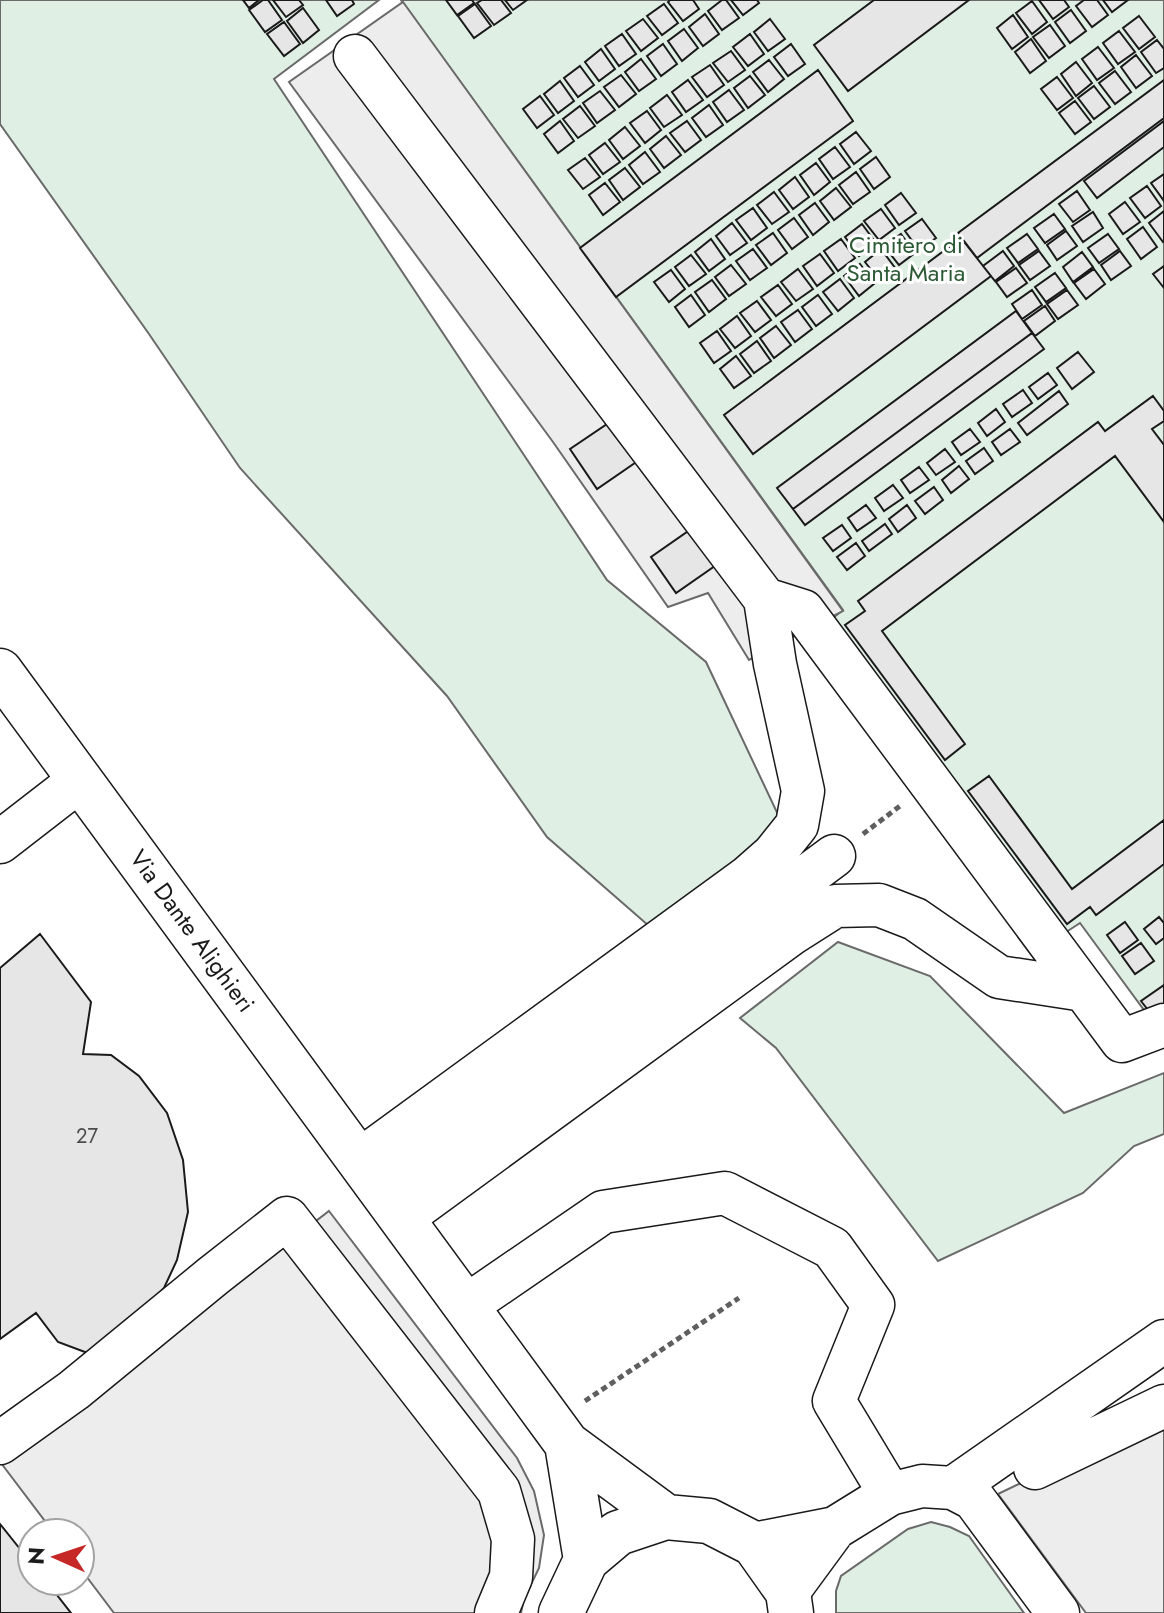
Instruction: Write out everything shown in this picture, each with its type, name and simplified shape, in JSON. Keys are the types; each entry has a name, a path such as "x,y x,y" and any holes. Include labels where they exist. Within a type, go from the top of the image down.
{"main road":[{"name":"Via Dante Alighieri","path":"0,671 466,1306 572,1425 666,1517"},
{"name":"Via Dante Alighieri","path":"572,1425 586,1560"},
{"path":"561,1613 586,1560 618,1533 666,1517 709,1521 754,1544 790,1602"}],"street":[{"path":"355,56 765,599 775,664 803,791 797,825 773,855 381,1190"},
{"path":"765,599 803,611 1122,1041 1164,1025"},
{"path":"0,842 80,780"},
{"path":"381,1190 834,856"},
{"path":"381,1190 835,906 879,905 915,919 999,977 1084,990"},
{"path":"466,1306 603,1212 725,1193 832,1248 873,1305 834,1401 890,1494"},
{"path":"0,1443 103,1367 287,1218 499,1491 513,1539 511,1577 496,1613"},
{"path":"953,1488 1164,1341"},
{"path":"1035,1468 1164,1406"},
{"path":"754,1544 835,1528 890,1494 922,1486 953,1488 974,1499 1058,1613"},
{"path":"790,1602 835,1528"}],"path":[{"path":"834,856 931,783"},
{"path":"572,1425 739,1298"}],"green space":[{"path":"0,0 379,0 274,79 607,580 706,662 782,823 758,852 649,926 547,837 447,696 240,468 0,124"},
{"name":"Cimitero di Santa Maria","path":"401,0 1164,0 1164,1012 1152,1021 1080,923 1057,938 824,625 843,610"},
{"path":"838,942 930,976 1064,1113 1164,1073 1164,1134 1134,1146 1083,1193 938,1261 776,1048 740,1018"},
{"path":"931,1522 969,1536 1024,1613 836,1613 836,1591 841,1576 908,1529"}],"shaded area":[{"path":"403,2 843,611 749,660 708,593 668,607 553,442 289,82"},
{"path":"329,1211 517,1458 534,1491 544,1535 539,1568 524,1599 521,1613 114,1613 96,1589 96,1517 42,1517 1,1463"},
{"path":"1164,1415 1164,1613 1086,1613 998,1494"}],"building":[{"path":"243,0 259,0 249,8"},
{"path":"268,0 282,20 265,32 249,10"},
{"path":"273,0 299,0 303,5 286,17"},
{"path":"326,0 352,0 354,4 337,16"},
{"path":"446,0 472,0 474,3 457,15"},
{"path":"501,0 511,13 494,25 477,3"},
{"path":"505,0 527,0 513,10"},
{"path":"693,0 699,9 683,21 668,2"},
{"path":"726,0 739,18 722,30 708,11"},
{"path":"731,0 757,0 759,3 743,15"},
{"path":"874,0 969,0 848,91 814,45"},
{"path":"1039,0 1064,0 1069,7 1053,19"},
{"path":"1084,0 1097,0 1108,15 1092,27 1076,6"},
{"path":"1103,0 1128,0 1112,12"},
{"path":"1032,1 1047,22 1032,34 1016,13"},
{"path":"475,4 491,26 474,38 458,16"},
{"path":"664,4 678,23 662,35 647,16"},
{"path":"303,8 319,30 303,43 287,21"},
{"path":"1071,10 1086,31 1070,43 1055,22"},
{"path":"705,14 719,34 703,46 689,27"},
{"path":"1013,15 1028,37 1012,49 997,28"},
{"path":"1139,16 1155,37 1139,49 1123,28"},
{"path":"643,19 658,38 641,51 626,31"},
{"path":"770,19 785,39 768,51 754,32"},
{"path":"284,22 300,44 284,56 267,34"},
{"path":"1050,25 1065,46 1049,58 1033,37"},
{"path":"684,29 698,48 682,61 668,41"},
{"path":"1119,31 1135,52 1118,64 1103,43"},
{"path":"622,34 636,54 619,66 605,46"},
{"path":"750,34 764,54 748,66 733,47"},
{"path":"1031,39 1046,61 1030,73 1015,52"},
{"path":"1157,40 1164,49 1164,68 1156,73 1141,52"},
{"path":"663,44 677,64 661,76 647,56"},
{"path":"791,44 805,64 788,76 774,57"},
{"path":"1098,47 1114,68 1097,80 1082,59"},
{"path":"601,49 615,69 599,81 585,62"},
{"path":"731,51 745,70 728,82 713,63"},
{"path":"1136,55 1152,76 1136,88 1121,67"},
{"path":"641,59 656,79 639,91 625,72"},
{"path":"769,60 784,79 768,92 753,72"},
{"path":"1076,62 1092,83 1076,96 1061,74"},
{"path":"710,65 724,85 707,97 692,77"},
{"path":"580,66 594,85 578,97 564,78"},
{"path":"818,70 853,121 616,297 580,248"},
{"path":"1115,71 1131,92 1115,104 1099,83"},
{"path":"621,75 636,94 619,107 604,87"},
{"path":"750,76 765,95 748,108 734,88"},
{"path":"1057,77 1073,98 1057,110 1041,89"},
{"path":"688,80 703,100 686,112 672,92"},
{"path":"1164,80 1164,118 977,258 958,233"},
{"path":"560,81 574,101 558,113 544,94"},
{"path":"1094,86 1110,107 1094,119 1078,98"},
{"path":"729,90 744,110 727,122 713,102"},
{"path":"600,91 615,110 597,123 583,103"},
{"path":"667,95 682,115 664,127 650,108"},
{"path":"540,96 554,115 537,128 523,109"},
{"path":"1075,101 1091,122 1075,134 1059,113"},
{"path":"709,105 723,125 706,137 692,118"},
{"path":"580,106 595,126 578,138 563,119"},
{"path":"647,111 661,130 645,143 630,123"},
{"path":"560,121 574,141 558,153 544,134"},
{"path":"687,121 701,140 685,152 670,133"},
{"path":"1164,121 1164,147 1097,198 1084,181"},
{"path":"625,127 640,146 623,159 609,140"},
{"path":"856,132 871,151 854,164 840,144"},
{"path":"666,136 681,155 664,168 650,149"},
{"path":"605,143 620,162 603,174 589,155"},
{"path":"835,147 850,167 833,179 819,159"},
{"path":"645,152 660,172 643,184 629,165"},
{"path":"876,157 890,177 874,189 860,169"},
{"path":"585,158 600,177 583,189 568,170"},
{"path":"816,163 830,182 814,195 800,175"},
{"path":"625,168 640,187 623,200 609,180"},
{"path":"856,172 870,192 853,204 839,185"},
{"path":"1164,174 1164,201 1151,183"},
{"path":"795,177 809,197 793,209 779,190"},
{"path":"605,183 620,202 603,215 589,195"},
{"path":"1147,186 1161,206 1145,218 1130,198"},
{"path":"836,188 851,207 834,220 820,201"},
{"path":"1077,191 1090,210 1073,222 1059,204"},
{"path":"774,192 789,212 772,224 757,205"},
{"path":"901,193 916,213 899,225 885,205"},
{"path":"1125,202 1140,222 1123,234 1109,214"},
{"path":"815,203 829,222 813,235 799,215"},
{"path":"753,208 767,228 751,240 736,220"},
{"path":"881,209 895,228 879,240 864,221"},
{"path":"1164,211 1164,241 1163,242 1149,223"},
{"path":"1093,212 1103,228 1083,242 1072,226"},
{"path":"1054,214 1065,229 1045,243 1034,228"},
{"path":"794,218 808,237 792,249 778,230"},
{"path":"922,219 936,238 919,250 905,231"},
{"path":"732,223 747,243 730,255 716,236"},
{"path":"862,224 876,243 859,256 845,237"},
{"path":"1143,227 1157,247 1141,259 1127,239"},
{"path":"1066,231 1077,246 1057,260 1047,245"},
{"path":"773,233 787,253 771,265 756,245"},
{"path":"901,234 915,253 899,265 884,246"},
{"path":"1027,234 1038,249 1018,263 1007,248"},
{"path":"1108,234 1119,249 1099,263 1088,248"},
{"path":"961,238 991,276 753,454 724,415"},
{"path":"711,239 725,259 709,271 695,252"},
{"path":"841,239 855,258 838,271 824,251"},
{"path":"753,249 767,268 750,280 736,261"},
{"path":"881,249 896,269 880,281 865,262"},
{"path":"1003,251 1014,266 995,281 983,266"},
{"path":"1039,251 1050,266 1030,280 1019,265"},
{"path":"1120,251 1131,266 1111,280 1101,265"},
{"path":"1082,252 1093,267 1073,282 1063,267"},
{"path":"820,254 834,273 817,286 803,266"},
{"path":"691,255 706,274 689,286 675,267"},
{"path":"860,264 875,283 859,296 844,276"},
{"path":"731,265 746,284 729,296 715,277"},
{"path":"1164,266 1164,288 1153,274"},
{"path":"1016,268 1027,283 1007,297 996,282"},
{"path":"798,269 813,289 796,301 781,282"},
{"path":"1094,269 1105,284 1086,299 1074,283"},
{"path":"671,270 685,289 669,302 654,282"},
{"path":"1055,273 1066,288 1046,302 1035,287"},
{"path":"840,279 854,298 838,311 823,292"},
{"path":"712,280 726,299 709,312 695,292"},
{"path":"778,285 792,304 776,316 761,297"},
{"path":"1032,290 1042,305 1022,319 1012,304"},
{"path":"1067,290 1078,305 1058,319 1047,304"},
{"path":"691,295 705,315 689,327 675,307"},
{"path":"818,295 832,314 816,326 802,307"},
{"path":"757,301 771,320 755,332 740,313"},
{"path":"1045,306 1055,321 1035,336 1024,321"},
{"path":"798,310 812,329 795,342 781,322"},
{"path":"1016,311 1032,333 793,509 777,488"},
{"path":"737,316 751,336 735,348 720,329"},
{"path":"776,326 791,345 774,358 760,338"},
{"path":"717,331 731,351 714,363 700,343"},
{"path":"1032,333 1044,349 805,525 793,509"},
{"path":"757,341 771,361 754,373 740,354"},
{"path":"1078,352 1094,372 1072,389 1057,368"},
{"path":"736,356 751,376 734,388 720,369"},
{"path":"1048,373 1057,385 1038,399 1029,387"},
{"path":"1023,390 1032,403 1012,417 1003,404"},
{"path":"1059,391 1068,404 1027,435 1018,423"},
{"path":"1153,396 1164,411 1164,421 1152,429 1164,445 1164,522 1115,456 882,631 965,744 945,760 845,625 865,611 858,601 1098,422 1105,431"},
{"path":"996,409 1005,422 987,436 978,423"},
{"path":"619,416 645,456 597,489 570,449"},
{"path":"970,429 980,442 961,455 952,442"},
{"path":"1010,429 1020,442 1001,455 992,442"},
{"path":"984,448 993,461 975,474 966,461"},
{"path":"945,449 955,462 936,475 927,463"},
{"path":"959,466 969,479 951,493 942,480"},
{"path":"919,467 929,480 910,493 901,480"},
{"path":"893,485 903,498 884,511 875,498"},
{"path":"934,487 943,500 925,514 915,501"},
{"path":"866,505 876,518 857,531 848,518"},
{"path":"907,505 916,518 898,532 889,519"},
{"path":"885,524 892,534 869,551 862,541"},
{"path":"697,525 722,561 676,593 651,557"},
{"path":"842,525 851,538 833,551 823,538"},
{"path":"856,543 865,556 847,570 837,557"},
{"path":"989,776 1072,889 1164,820 1164,864 1096,915 1090,907 1067,924 968,791"},
{"path":"1159,917 1164,923 1164,938 1156,944 1144,929"},
{"path":"1125,922 1138,940 1120,953 1107,935"},
{"path":"40,934 91,1002 83,1054 111,1055 139,1076 167,1113 183,1160 188,1212 177,1260 164,1288 93,1355 58,1342 36,1313 0,1339 0,968"},
{"path":"1141,943 1154,961 1135,974 1122,956"},
{"path":"1164,985 1164,1007 1152,1015 1141,1001"},
{"path":"0,1524 16,1544 16,1597 58,1597 71,1613 0,1613"}]}
